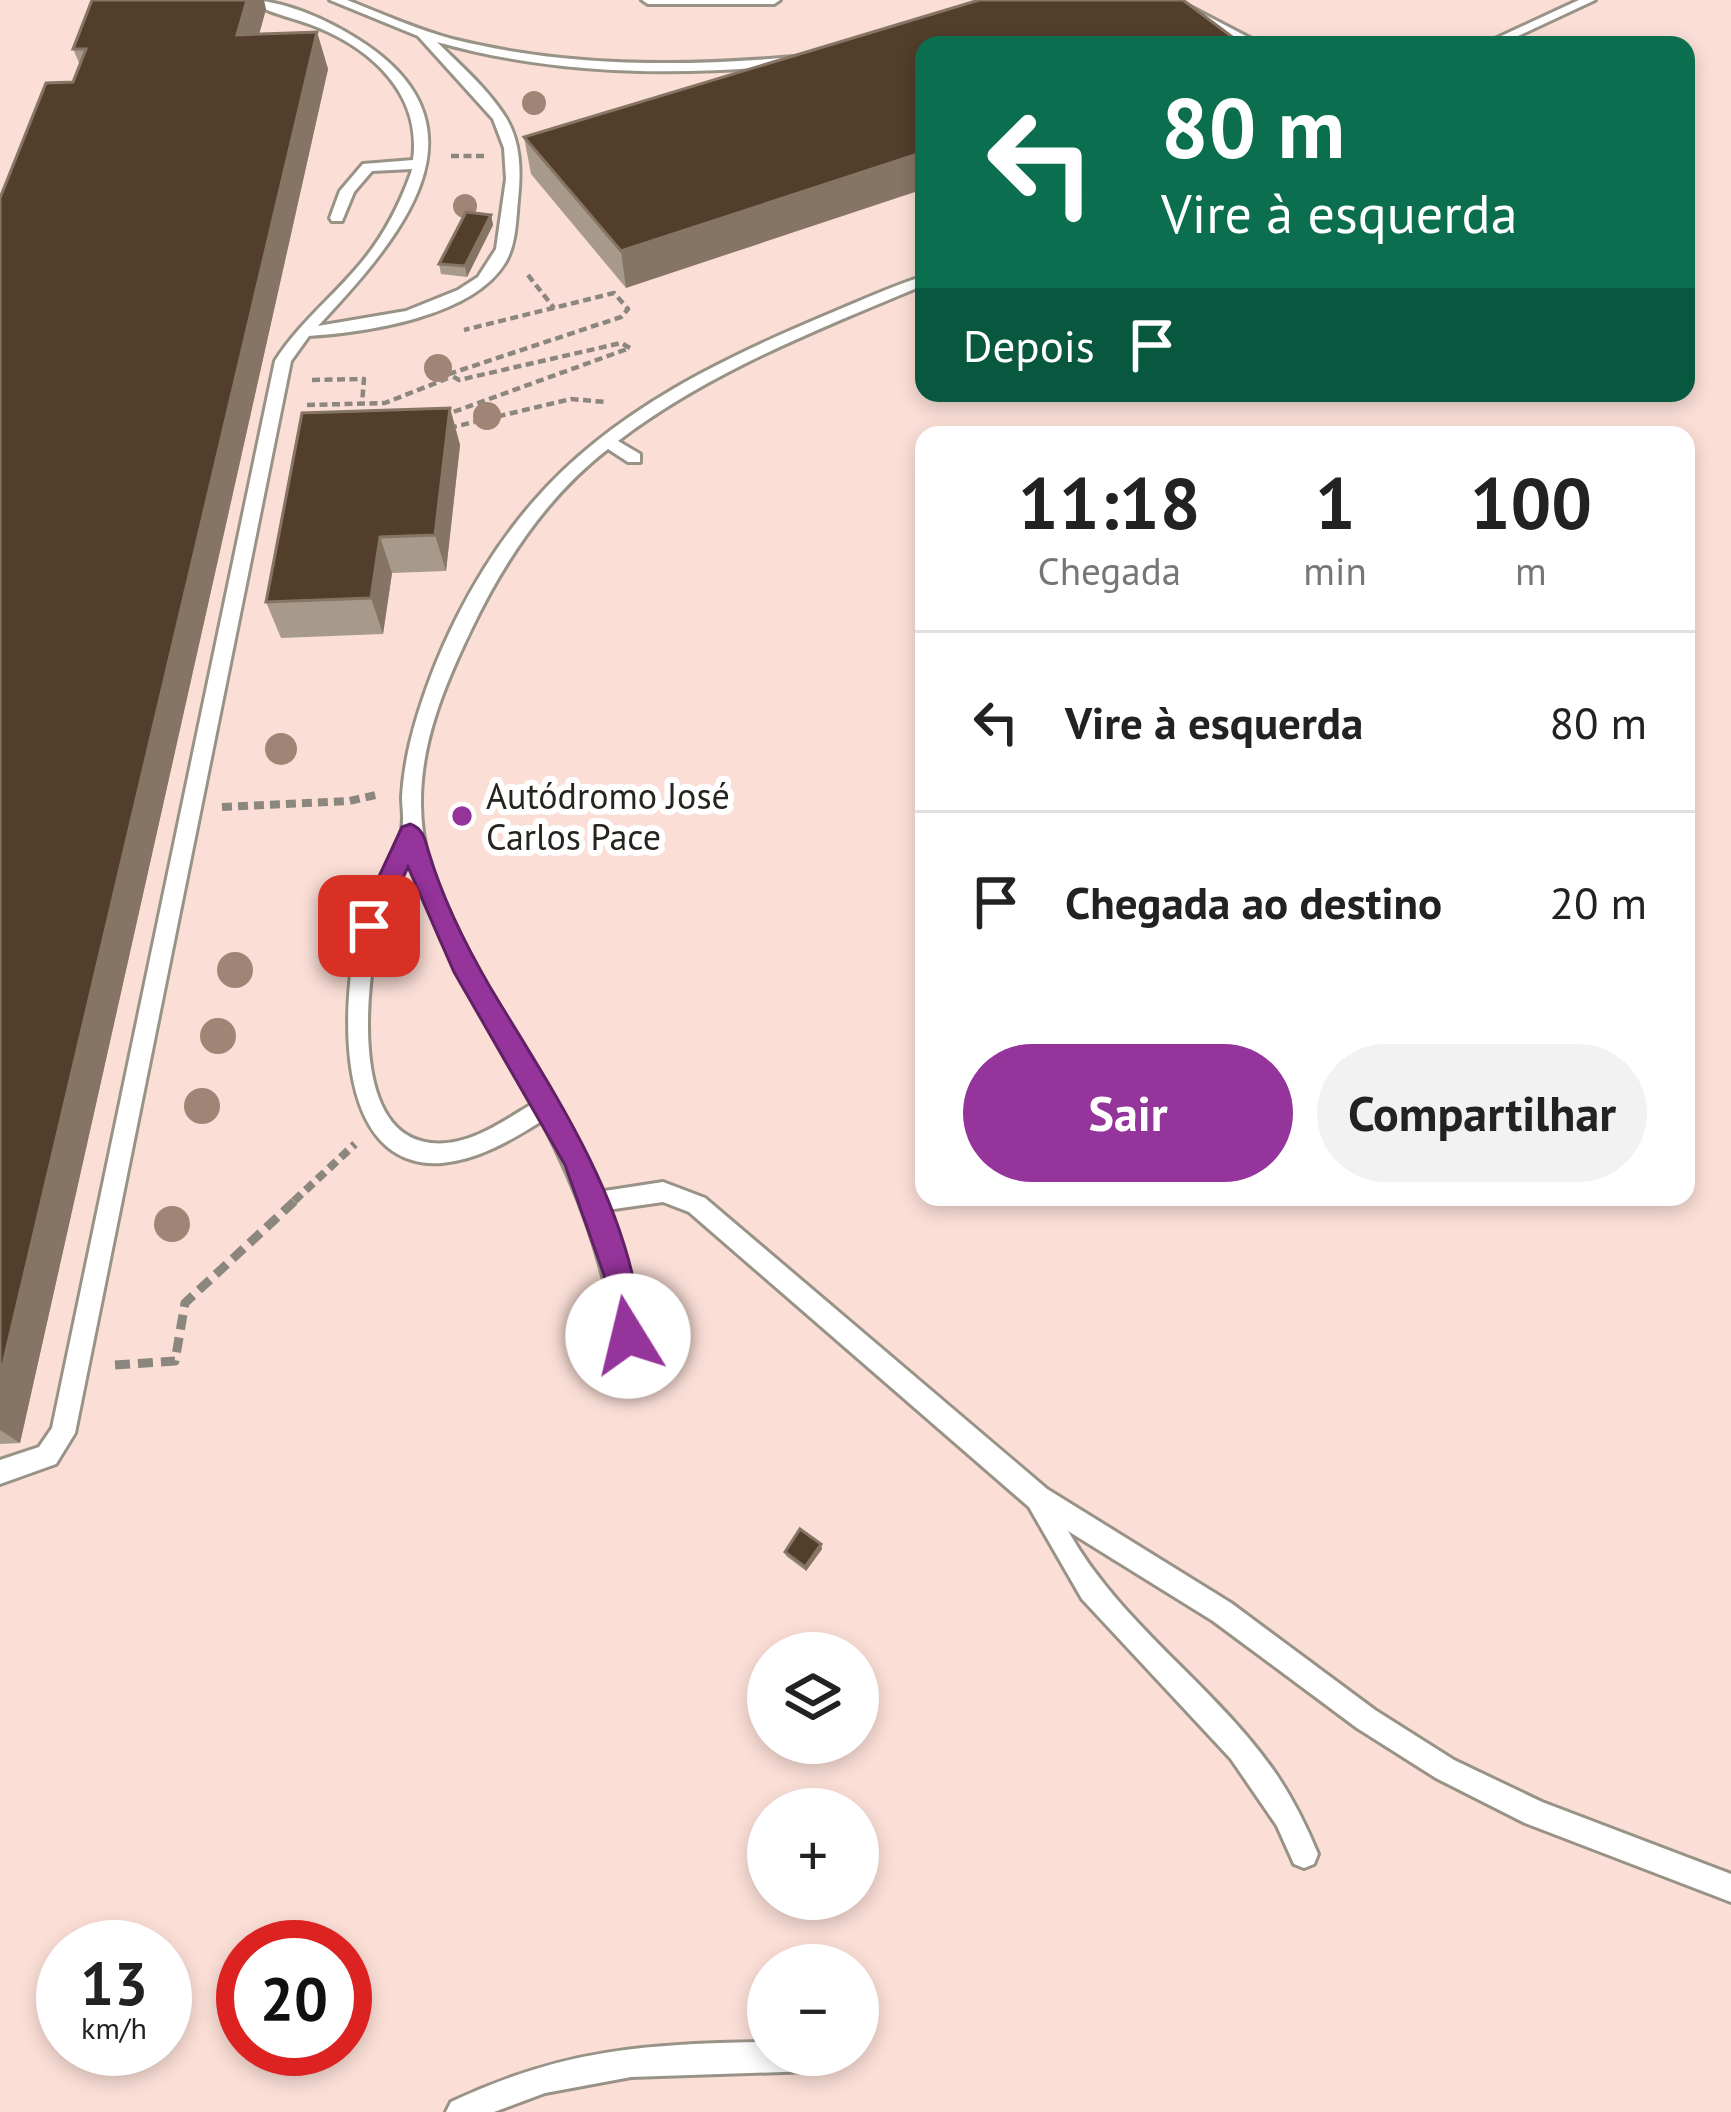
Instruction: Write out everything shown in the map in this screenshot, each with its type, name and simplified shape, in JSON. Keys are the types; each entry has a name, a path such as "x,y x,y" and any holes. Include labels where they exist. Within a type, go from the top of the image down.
{"lane":[{"path":"0,1472 38,1461 57,1448 78,1368 278,381 290,350 403,215 424,160 425,128 394,76 342,34 253,0"},
{"path":"336,0 422,34 496,52 601,64 706,66 815,59"},
{"path":"648,0 774,0"},
{"path":"1167,0 1239,36"},
{"path":"1508,36 1589,0"},
{"path":"309,331 365,328 452,297 484,280 505,245 513,152 487,101 422,34"},
{"path":"513,152 534,143"},
{"path":"337,218 347,191 368,167 424,160"},
{"path":"628,1336 618,1275 596,1202 548,1107 463,964 425,883 410,834 410,787 436,687 470,609 531,518 554,489 607,441 793,335 915,284"},
{"path":"607,441 634,458"},
{"path":"410,834 369,926 360,980 361,1076 377,1123 389,1138 408,1148 428,1153 453,1151 500,1134 548,1107"},
{"path":"596,1202 663,1192 697,1205 1037,1498 1222,1612 1366,1719 1445,1769 1535,1814 1731,1888"},
{"path":"1037,1498 1060,1545 1102,1604 1249,1757 1292,1823 1304,1854"},
{"path":"461,2112 505,2088 541,2076 624,2060 747,2057"}],"path":[{"path":"424,160 513,152"},
{"path":"451,377 453,371 620,317 628,309 614,293 452,334"},
{"path":"298,405 395,400 451,377 459,380 621,343 630,348 432,420"},
{"path":"278,381 364,379 362,404"},
{"path":"439,430 571,399 660,407"},
{"path":"190,809 349,801 410,787"},
{"path":"78,1368 175,1361 185,1303 377,1123"}],"shaded area":[{"name":"Autódromo José Carlos Pace","path":"0,0 1731,0 1731,2112 0,2112"}],"building":[{"path":"92,0 247,0 237,35 317,32 0,1377 0,198 46,83 73,82 86,49 73,49"},
{"path":"979,0 1183,0 1231,36 915,36 915,155 621,251 524,137"},
{"path":"466,212 491,215 465,266 439,264"},
{"path":"450,408 435,535 380,537 371,598 266,602 302,413"},
{"path":"800,1529 821,1544 805,1567 785,1552"}],"place":[{"name":"Autódromo José Carlos Pace","path":"462,816"}],"route":[{"path":"369,926 410,834 425,883 463,964 576,1158 596,1202 625,1301 628,1336"}]}
